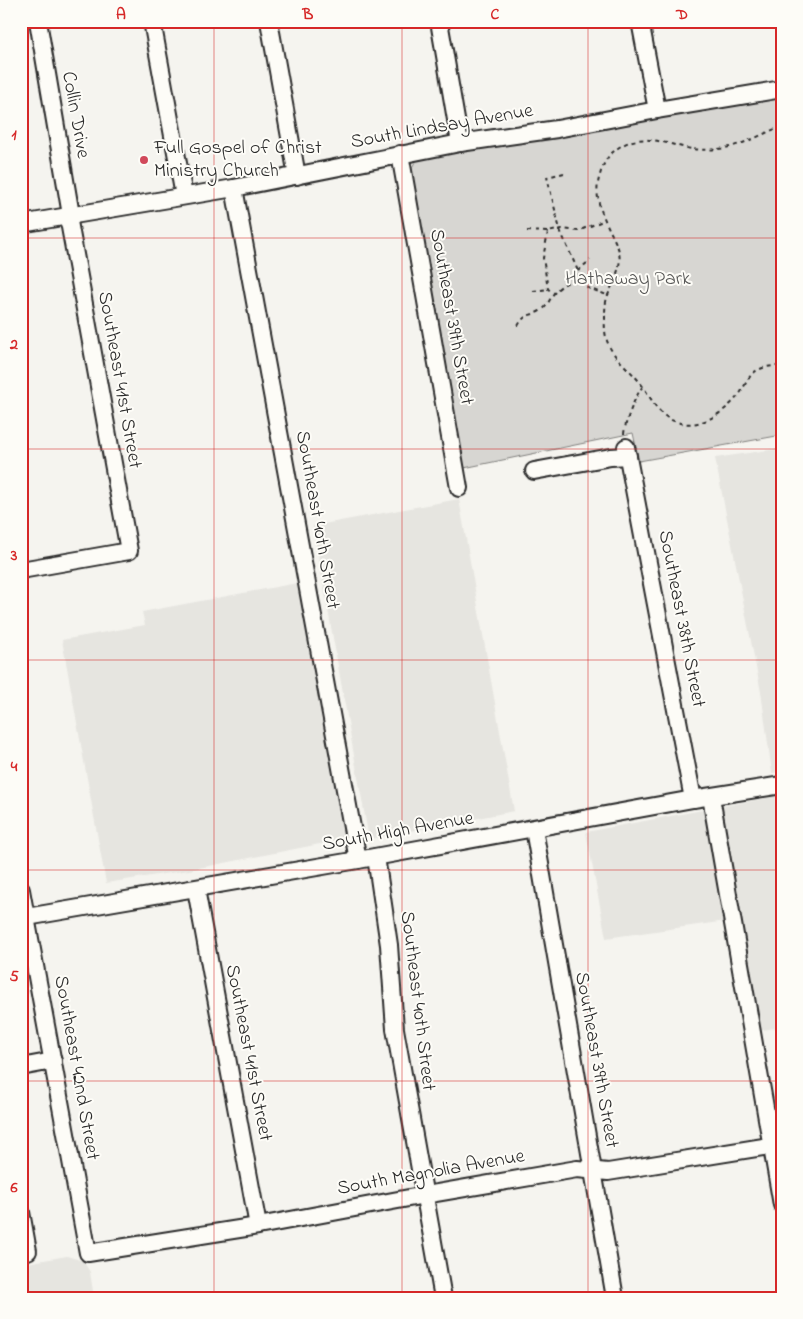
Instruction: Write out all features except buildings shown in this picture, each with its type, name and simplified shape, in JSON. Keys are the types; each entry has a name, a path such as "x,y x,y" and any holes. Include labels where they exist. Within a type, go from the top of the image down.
{"street":[{"name":"Collin Drive","path":"38,21 69,216"},
{"path":"152,21 184,196"},
{"path":"269,21 297,176"},
{"path":"439,21 460,143"},
{"path":"640,21 656,110"},
{"name":"South Lindsay Avenue","path":"21,224 234,188 460,143 782,89"},
{"name":"Southeast 39th Street","path":"400,154 459,488"},
{"name":"Southeast 40th Street","path":"234,188 358,860"},
{"name":"Southeast 41st Street","path":"21,570 129,552 69,216"},
{"path":"534,471 611,458 627,452"},
{"name":"Southeast 38th Street","path":"627,452 693,799"},
{"name":"South High Avenue","path":"24,918 534,829 693,799 782,785"},
{"path":"711,796 777,1144 782,1205"},
{"name":"Southeast 39th Street","path":"534,829 615,1298"},
{"name":"Southeast 40th Street","path":"376,857 389,945 394,1029 443,1298"},
{"name":"Southeast 41st Street","path":"196,889 258,1226"},
{"name":"Southeast 42nd Street","path":"21,890 24,918 53,1061 88,1253"},
{"path":"21,1067 53,1061"},
{"name":"South Magnolia Avenue","path":"88,1253 258,1226 578,1169 608,1172 777,1144"},
{"path":"21,1212 28,1251 21,1252"}],"path":[{"path":"782,126 732,147 718,149 694,150 656,140 644,139 631,142 613,152 603,165 597,184 598,203 619,252 620,264 607,295 604,330 606,341 619,361 643,386 657,410 667,418 681,423 695,424 709,419 730,405 754,372 770,365 782,366"},
{"path":"564,173 546,177 560,230 578,271 578,276 588,288 607,295"},
{"path":"527,231 548,232 560,230 578,232 605,220"},
{"path":"548,232 543,258 548,289"},
{"path":"578,271 590,260"},
{"path":"518,326 522,318 542,311 554,293 578,276"},
{"path":"533,291 548,289 554,293"},
{"path":"627,452 623,436 624,428 637,394 643,386"}],"shaded area":[{"path":"782,448 782,772 772,773 761,692 715,458"},
{"path":"459,499 514,811 369,839 313,526"},
{"path":"297,583 345,839 189,870 106,883 62,640 145,625 142,612"},
{"path":"782,795 782,1027 744,1033 726,921 606,938 586,832"},
{"path":"67,1256 83,1261 90,1272 94,1298 21,1298 21,1264"}],"green space":[{"name":"Hathaway Park","path":"782,98 782,435 639,461 633,433 464,468 409,173 415,162 421,158"}],"place":[{"name":"Full Gospel of Christ Ministry Church","path":"144,160"}]}
